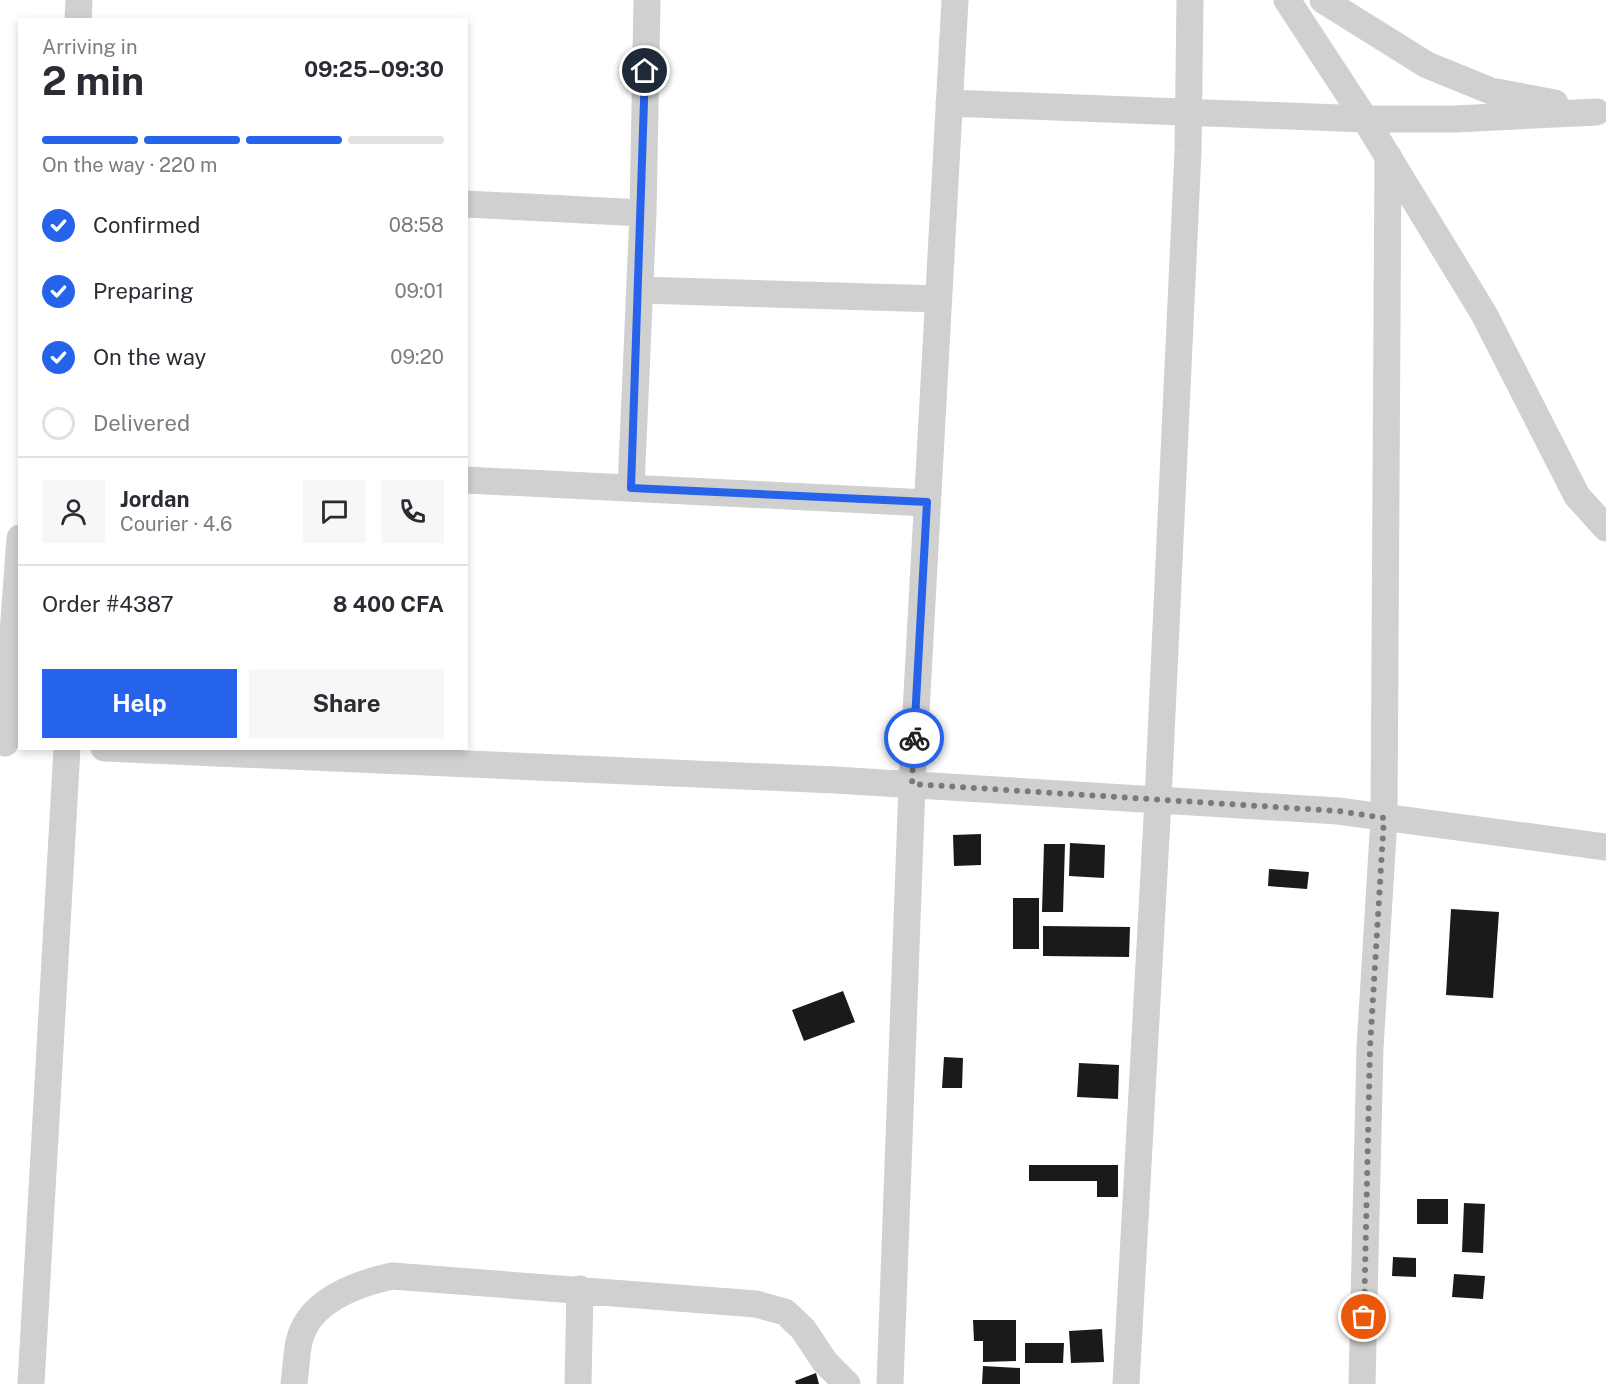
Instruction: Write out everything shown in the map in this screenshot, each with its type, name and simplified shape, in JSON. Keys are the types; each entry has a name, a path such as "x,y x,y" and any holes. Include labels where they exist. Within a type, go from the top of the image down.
{"street":[{"path":"78,18 79,0"},
{"path":"631,488 643,213 647,0"},
{"path":"890,1384 912,784 955,0"},
{"path":"1126,1384 1158,800 1188,111 1190,0"},
{"path":"1287,0 1365,119 1484,314 1577,496 1606,528"},
{"path":"1323,0 1437,69 1491,91 1602,113"},
{"path":"949,103 1365,119 1602,113"},
{"path":"1362,1384 1370,1047 1384,818 1388,156"},
{"path":"468,204 643,213"},
{"path":"640,290 938,299"},
{"path":"468,480 927,502"},
{"path":"8,743 18,572"},
{"path":"31,1384 68,750"},
{"path":"149,750 912,784 1338,811 1606,847"},
{"path":"294,1384 299,1341 312,1315 340,1293 365,1282 392,1276 580,1288 756,1304 785,1312 803,1329 825,1362 847,1384"},
{"path":"578,1384 580,1288"}],"building":[{"path":"981,834 981,865 954,866 953,835"},
{"path":"1070,843 1105,845 1104,878 1069,876"},
{"path":"1044,844 1065,844 1063,912 1042,912"},
{"path":"1269,869 1309,872 1307,889 1268,886"},
{"path":"1013,898 1039,898 1039,949 1013,949"},
{"path":"1451,909 1499,912 1493,998 1446,995"},
{"path":"1043,926 1130,927 1129,957 1043,956"},
{"path":"843,991 855,1022 804,1041 792,1010"},
{"path":"944,1057 963,1058 962,1088 942,1088"},
{"path":"1079,1063 1119,1065 1118,1099 1077,1097"},
{"path":"1029,1165 1118,1165 1118,1197 1097,1197 1097,1181 1029,1181"},
{"path":"1417,1199 1448,1199 1448,1224 1417,1224"},
{"path":"1464,1203 1485,1204 1483,1253 1462,1252"},
{"path":"1393,1257 1416,1258 1416,1277 1392,1276"},
{"path":"1454,1274 1485,1276 1483,1299 1452,1297"},
{"path":"973,1320 1016,1320 1016,1361 983,1362 983,1341 974,1341"},
{"path":"1102,1329 1104,1362 1071,1363 1069,1331"},
{"path":"1025,1343 1064,1343 1063,1363 1025,1363"},
{"path":"983,1366 1020,1368 1020,1384 982,1384"},
{"path":"816,1373 819,1384 796,1384 795,1381"}],"way so far":[{"path":"914,738 912,784 1338,811 1384,818 1370,1047 1364,1317"}],"route":[{"path":"645,71 643,213 631,488 927,502 914,738"}]}
